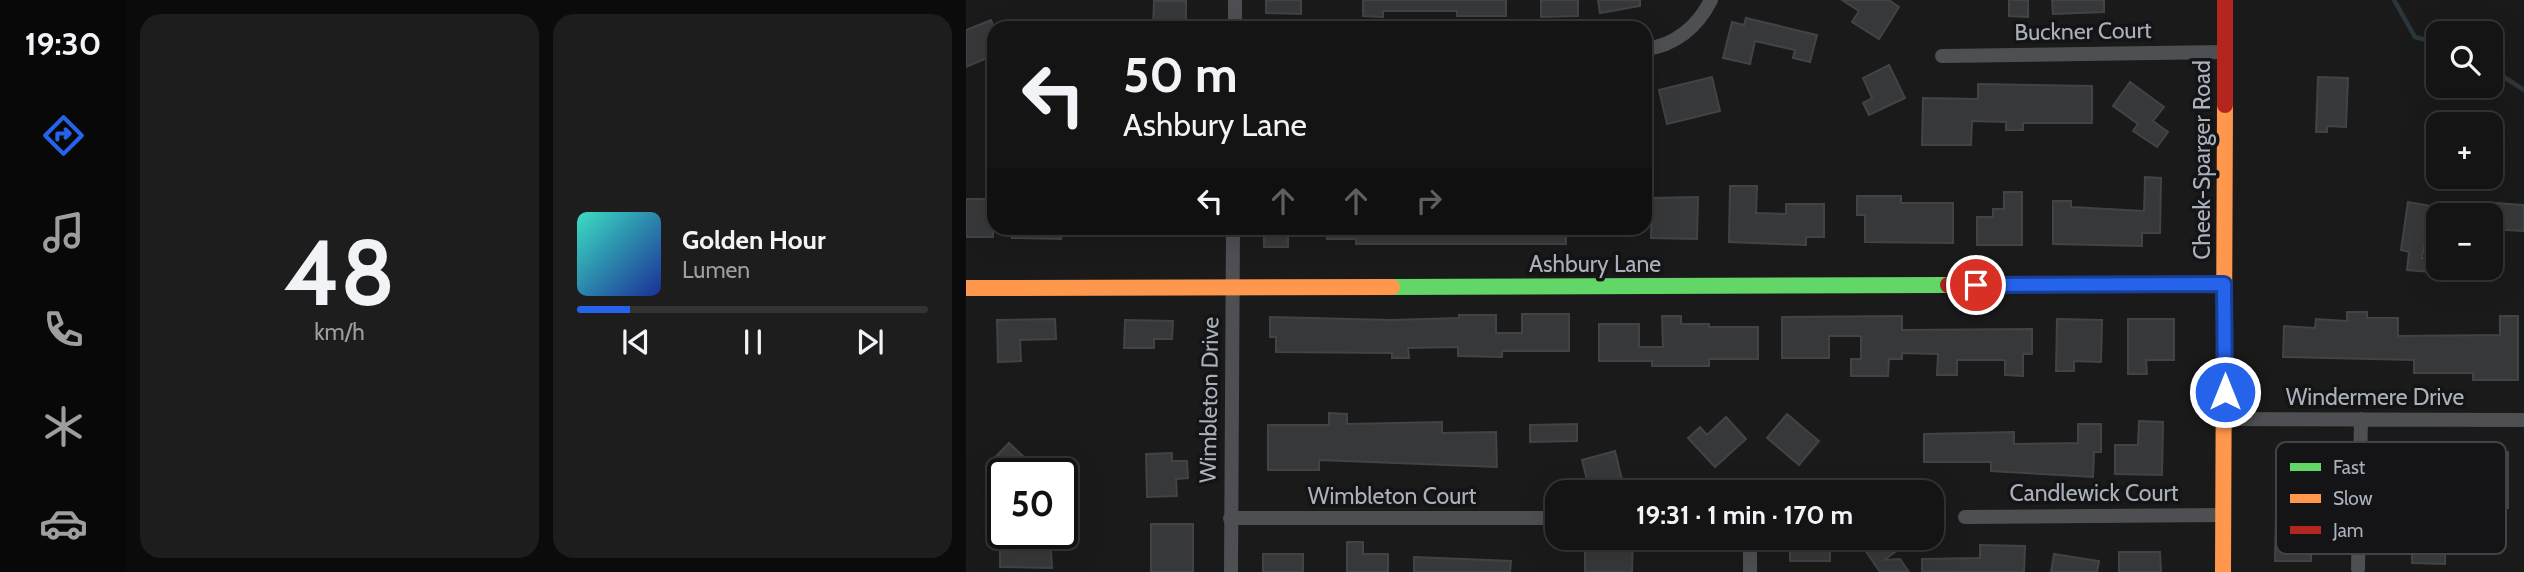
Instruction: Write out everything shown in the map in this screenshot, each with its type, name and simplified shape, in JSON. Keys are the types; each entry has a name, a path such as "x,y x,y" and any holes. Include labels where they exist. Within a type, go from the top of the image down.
{"street":[{"path":"1235,0 1235,21"},
{"path":"1652,46 1675,39 1704,15 1711,0"},
{"name":"Cheek-Sparger Road","path":"2224,572 2225,0"},
{"name":"Buckner Court","path":"1942,56 2224,52"},
{"name":"Wimbleton Drive","path":"1231,572 1233,235"},
{"name":"Ashbury Lane","path":"966,288 2224,284"},
{"name":"Windermere Drive","path":"2225,419 2524,420"},
{"path":"2361,419 2361,442"},
{"name":"Candlewick Court","path":"1965,517 2224,515"},
{"name":"Wimbleton Court","path":"1230,518 1545,518"},
{"path":"1750,550 1750,572"},
{"path":"2358,554 2358,569"}],"building":[{"path":"1266,0 1301,0 1301,14 1266,13"},
{"path":"1363,0 1506,0 1506,16 1457,16 1457,11 1383,11 1383,17 1363,16"},
{"path":"1541,0 1578,0 1578,16 1541,17"},
{"path":"1598,0 1640,0 1640,6 1600,13"},
{"path":"1842,0 1889,0 1899,7 1879,39 1852,22 1859,11"},
{"path":"2009,0 2028,0 2028,17 2009,16"},
{"path":"2052,0 2104,0 2104,12 2053,14"},
{"path":"1154,1 1186,1 1186,21 1153,21"},
{"path":"1746,18 1817,35 1810,62 1793,58 1795,50 1755,41 1750,64 1723,58 1732,22 1744,25"},
{"path":"987,22 987,58 966,67 966,30"},
{"path":"1889,65 1905,98 1869,115 1863,103 1872,98 1863,78"},
{"path":"1712,77 1720,111 1667,124 1659,90"},
{"path":"2318,77 2348,78 2346,127 2327,126 2327,132 2316,132"},
{"path":"2130,82 2164,107 2153,121 2168,132 2157,147 2133,131 2138,124 2113,106"},
{"path":"1978,84 2092,86 2092,123 2023,123 2023,130 2006,130 2006,122 1972,121 1971,145 1922,145 1923,98 1978,99"},
{"path":"2145,177 2161,178 2160,233 2142,233 2142,246 2053,244 2053,201 2071,201 2071,207 2144,211"},
{"path":"1730,186 1757,186 1756,213 1786,214 1786,204 1824,204 1824,237 1806,237 1806,245 1729,242"},
{"path":"2004,192 2022,192 2022,245 1977,245 1977,217 1993,217 1993,209 2004,209"},
{"path":"1857,196 1901,196 1901,203 1953,203 1953,243 1865,242 1865,215 1857,215"},
{"path":"1698,197 1697,239 1651,238 1652,198"},
{"path":"966,199 987,199 987,235 993,237 966,237"},
{"path":"2408,202 2426,205 2426,235 2422,258 2426,258 2426,272 2407,270 2409,252 2401,250"},
{"path":"2503,204 2524,205 2524,231 2503,230"},
{"path":"1012,235 1061,235 1061,239 1012,238"},
{"path":"1264,235 1288,235 1288,247 1264,247"},
{"path":"1327,235 1566,235 1566,244 1356,244 1356,239 1327,239"},
{"path":"2347,312 2367,312 2367,318 2398,318 2398,336 2500,335 2500,316 2518,316 2518,380 2473,380 2473,373 2414,373 2414,360 2283,357 2284,326 2315,328 2316,319 2347,321"},
{"path":"1522,314 1569,314 1569,351 1502,351 1502,357 1458,356 1458,347 1408,348 1409,358 1392,358 1392,353 1276,352 1276,337 1270,337 1270,317 1391,320 1496,315 1496,333 1522,333"},
{"path":"1662,316 1681,316 1681,324 1758,327 1758,359 1709,359 1709,366 1652,366 1652,361 1599,361 1599,324 1639,324 1639,347 1663,347"},
{"path":"1902,316 1902,330 2032,329 2032,354 2023,354 2023,376 2005,375 2005,360 1957,360 1957,375 1937,375 1938,354 1902,353 1902,359 1889,359 1888,376 1851,376 1851,359 1861,359 1861,336 1829,336 1829,358 1782,358 1782,317"},
{"path":"1055,319 1056,339 1020,340 1021,361 998,362 997,320"},
{"path":"2057,319 2102,320 2101,362 2074,361 2074,371 2056,371"},
{"path":"2128,319 2174,319 2174,360 2146,360 2147,374 2128,374"},
{"path":"1125,320 1173,321 1172,339 1154,339 1154,348 1124,348"},
{"path":"1329,413 1347,414 1347,424 1442,422 1442,433 1496,432 1497,467 1319,460 1319,470 1268,470 1268,425 1329,425"},
{"path":"1787,414 1819,441 1799,465 1767,438"},
{"path":"1726,417 1746,439 1715,467 1688,438 1700,427 1707,435"},
{"path":"2139,421 2163,422 2162,475 2115,474 2115,445 2138,445"},
{"path":"1577,424 1577,441 1530,442 1530,425"},
{"path":"2078,424 2101,424 2101,452 2094,452 2093,477 1991,471 1991,462 1924,462 1924,434 2014,432 2014,444 2078,443"},
{"path":"1009,443 1025,458 995,458"},
{"path":"1615,451 1622,480 1587,480 1582,460"},
{"path":"2506,452 2508,452 2506,508"},
{"path":"1172,453 1172,461 1187,461 1188,478 1176,479 1177,496 1147,497 1146,454"},
{"path":"2276,516 2276,554 2311,554 2311,561 2275,561"},
{"path":"1151,524 1193,524 1193,572 1151,572"},
{"path":"1347,542 1363,542 1363,554 1388,554 1388,572 1347,572"},
{"path":"1980,545 2025,546 2024,572 1922,572 1922,559 1980,558"},
{"path":"1000,549 1051,549 1052,568 1000,567"},
{"path":"1585,550 1633,550 1632,572 1585,572"},
{"path":"1790,550 1830,550 1830,561 1790,561"},
{"path":"1865,550 1898,550 1884,560 1900,559 1909,572 1880,572"},
{"path":"2119,552 2160,552 2161,572 2119,572"},
{"path":"1263,554 1303,554 1303,572 1263,572"},
{"path":"2054,554 2099,561 2097,572 2051,572"},
{"path":"2412,554 2445,554 2445,564 2412,563"},
{"path":"1414,557 1511,561 1510,572 1414,572"}],"waterway":[{"path":"2394,0 2415,37 2426,40"},
{"path":"2503,76 2524,90"}],"traffic: fast":[{"path":"1392,287 1948,285"}],"traffic: slow":[{"path":"2223,572 2225,105"},
{"path":"966,288 1392,287"}],"traffic: jam":[{"path":"2225,0 2225,105"},
{"path":"1948,285 2224,284"}],"route":[{"path":"1976,285 2224,284 2225,392"}]}
